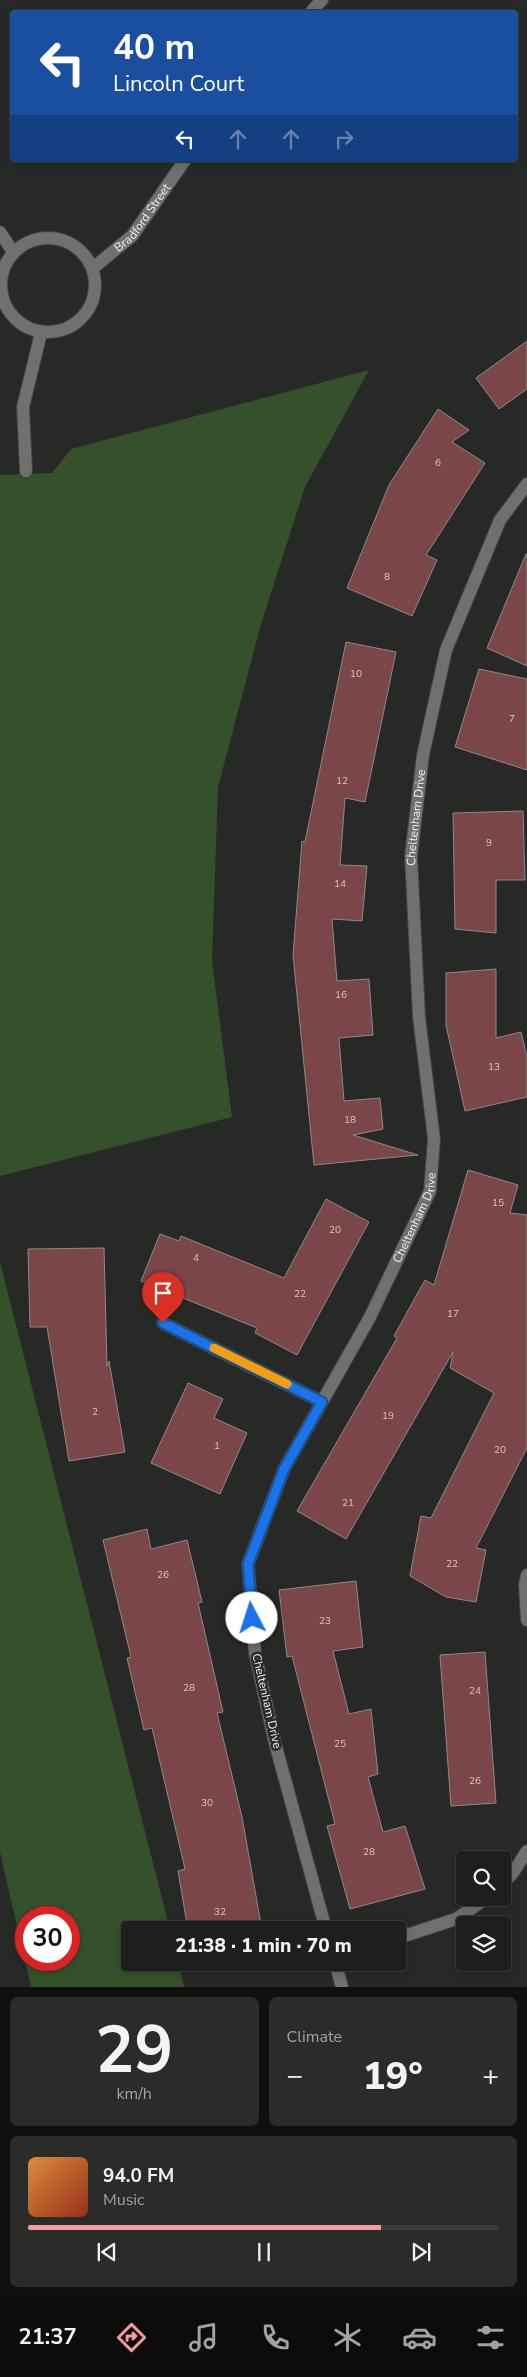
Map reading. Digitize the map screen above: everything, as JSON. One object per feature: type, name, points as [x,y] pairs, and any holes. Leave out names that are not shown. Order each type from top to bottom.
[{"type":"street","points":[[313,10],[322,0]]},
{"type":"street","name":"Bradford Street","points":[[93,268],[132,236],[184,162]]},
{"type":"street","points":[[0,232],[14,252]]},
{"type":"street","points":[[52,238],[69,243],[83,253],[93,268],[96,284],[94,301],[85,315],[73,326],[58,333],[41,333],[24,326],[10,314],[2,297],[1,279],[7,262],[14,252],[34,240],[52,238]]},
{"type":"street","points":[[26,471],[23,407],[41,333]]},
{"type":"street","name":"Cheltenham Drive","points":[[324,1921],[275,1743],[255,1653],[248,1564],[284,1469],[370,1317],[430,1191],[434,1139],[419,1016],[411,856],[423,755],[446,650],[500,520],[527,484]]},
{"type":"street","points":[[163,1323],[322,1402]]},
{"type":"street","points":[[527,1575],[525,1585],[527,1620]]},
{"type":"street","points":[[511,1875],[527,1851]]},
{"type":"street","points":[[406,1935],[456,1919],[475,1906]]},
{"type":"street","points":[[338,1971],[342,1987]]},
{"type":"green space","points":[[369,370],[305,487],[261,624],[218,787],[212,961],[232,1117],[0,1176],[0,475],[52,473],[71,449]]},
{"type":"green space","points":[[0,1262],[168,1921],[121,1921],[121,1971],[180,1971],[184,1987],[31,1987],[27,1971],[80,1971],[80,1906],[15,1906],[15,1917],[0,1852]]},
{"type":"building","points":[[527,341],[527,389],[499,409],[476,378]]},
{"type":"building","points":[[438,409],[469,430],[452,442],[485,463],[426,555],[437,560],[412,616],[347,588],[389,485]]},
{"type":"building","points":[[527,554],[527,666],[487,648]]},
{"type":"building","points":[[346,642],[396,652],[365,802],[345,798],[340,865],[367,866],[362,921],[332,919],[337,981],[369,979],[373,1035],[339,1038],[344,1101],[380,1098],[383,1129],[353,1135],[418,1155],[314,1165],[293,955],[302,841],[305,842]]},
{"type":"building","points":[[479,669],[527,679],[527,770],[455,747]]},
{"type":"building","points":[[523,811],[525,880],[496,880],[496,933],[455,929],[453,813]]},
{"type":"building","points":[[496,969],[496,1038],[521,1032],[527,1057],[527,1097],[465,1111],[446,1025],[446,973]]},
{"type":"building","points":[[468,1170],[518,1185],[510,1213],[527,1215],[527,1448],[476,1548],[486,1550],[476,1602],[446,1597],[410,1576],[421,1516],[431,1518],[494,1393],[450,1368],[453,1352],[346,1539],[297,1511],[397,1338],[394,1336],[425,1280],[434,1285]]},
{"type":"building","points":[[326,1199],[369,1222],[297,1355],[255,1333],[257,1328],[141,1281],[160,1234],[179,1241],[181,1236],[284,1278]]},
{"type":"building","points":[[104,1248],[107,1366],[109,1361],[125,1452],[69,1461],[47,1327],[30,1327],[28,1249]]},
{"type":"building","points":[[188,1383],[223,1399],[214,1418],[247,1433],[220,1494],[151,1463]]},
{"type":"building","points":[[147,1529],[151,1549],[187,1540],[202,1602],[198,1603],[223,1712],[217,1713],[242,1817],[260,1921],[186,1921],[178,1871],[185,1869],[152,1728],[144,1730],[127,1658],[131,1657],[103,1540]]},
{"type":"building","points":[[356,1581],[363,1647],[333,1651],[349,1714],[371,1709],[378,1774],[368,1777],[383,1832],[405,1826],[425,1889],[350,1909],[327,1826],[335,1824],[292,1656],[287,1657],[279,1590]]},
{"type":"building","points":[[485,1652],[496,1803],[451,1806],[440,1655]]},
{"type":"slow traffic","points":[[214,1348],[287,1384]]},
{"type":"route","points":[[163,1323],[322,1402],[284,1469],[248,1564],[252,1618]]}]
